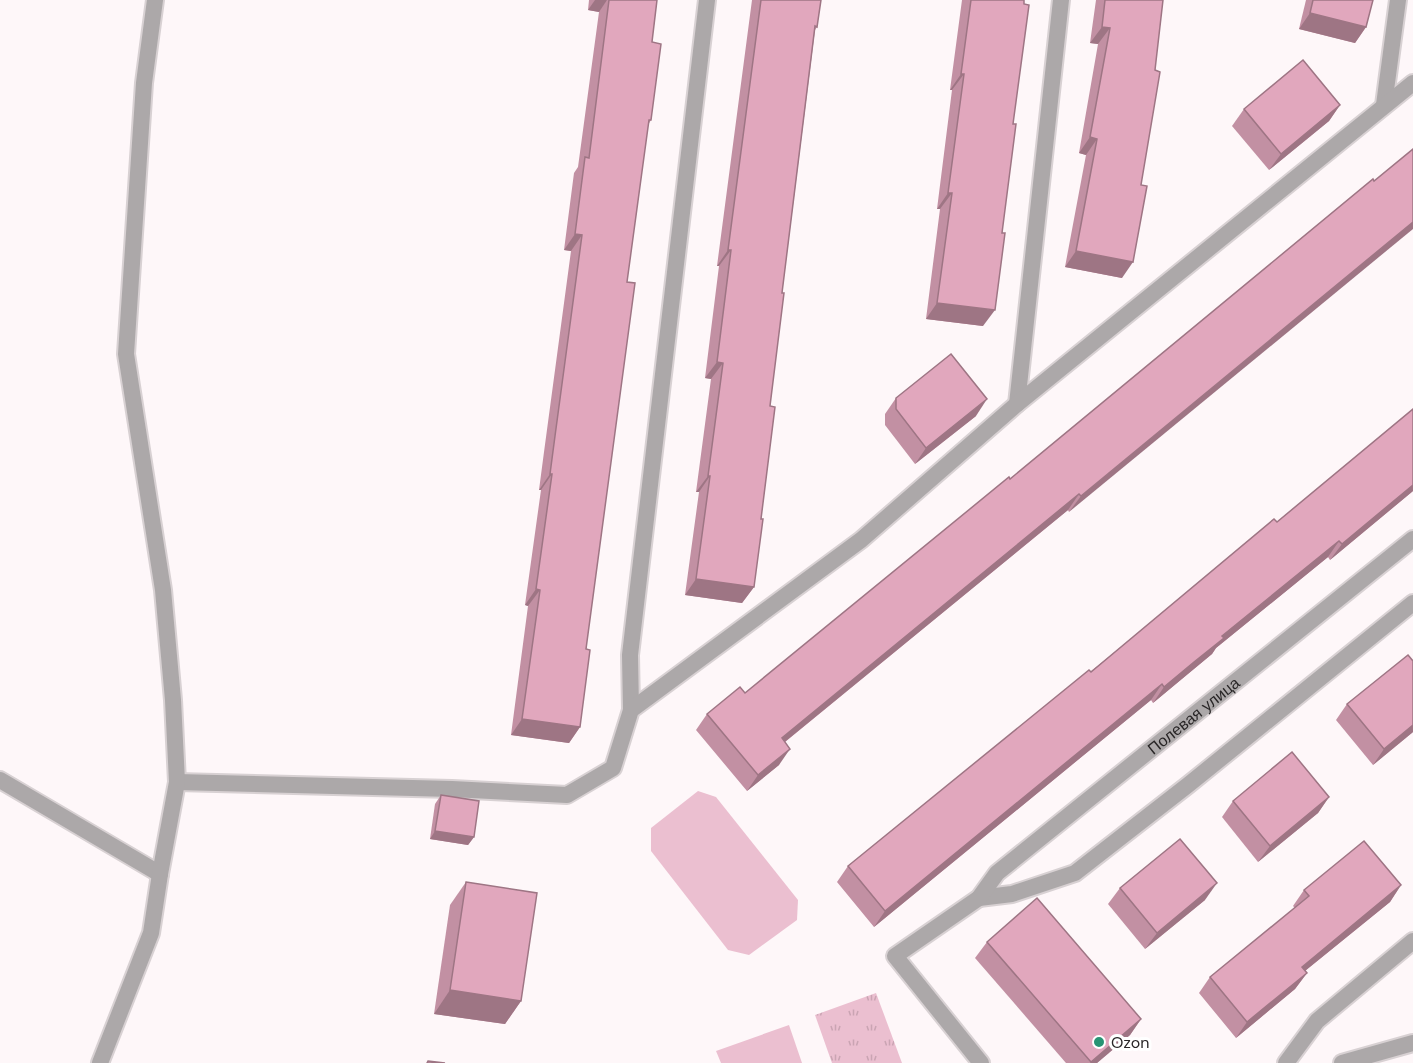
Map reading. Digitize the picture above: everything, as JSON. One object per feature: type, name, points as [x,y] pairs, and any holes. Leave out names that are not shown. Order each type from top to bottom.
[{"type":"street","points":[[100,1063],[151,933],[177,782],[173,700],[163,590],[126,354],[144,83],[155,0]]},
{"type":"street","points":[[177,782],[452,789],[567,795],[613,768],[631,710],[630,655],[707,0]]},
{"type":"street","points":[[1017,404],[1061,0]]},
{"type":"street","points":[[1384,105],[1398,0]]},
{"type":"street","points":[[631,710],[861,540],[1017,404],[1413,83]]},
{"type":"street","name":"Полевая улица","points":[[981,1063],[895,956],[980,898],[997,873],[1413,539]]},
{"type":"street","name":"Полевая улица","points":[[980,898],[1012,894],[1075,873],[1413,603]]},
{"type":"street","points":[[0,780],[160,874]]},
{"type":"street","points":[[1286,1063],[1317,1021],[1413,941]]},
{"type":"street","points":[[1342,1063],[1413,1043]]},
{"type":"green space","points":[[698,791],[716,797],[798,900],[797,920],[749,955],[728,950],[651,851],[651,828]]},
{"type":"green space","points":[[876,993],[902,1063],[832,1063],[815,1015]]},
{"type":"green space","points":[[789,1025],[802,1063],[721,1063],[716,1051]]},
{"type":"building","points":[[609,0],[657,0],[652,42],[661,44],[627,282],[635,283],[586,649],[590,650],[580,727],[522,719],[540,590],[536,589],[552,474],[550,474],[582,235],[575,234],[585,157],[589,158]]},
{"type":"building","points":[[761,0],[821,0],[817,27],[815,26],[782,293],[784,293],[770,406],[775,407],[754,587],[696,579],[723,363],[717,362],[731,250],[728,250]]},
{"type":"building","points":[[971,0],[1024,0],[1024,4],[1029,5],[1013,124],[1016,124],[995,310],[937,303],[952,193],[948,193],[964,74],[961,74]]},
{"type":"building","points":[[1105,0],[1163,0],[1155,70],[1160,72],[1141,185],[1147,186],[1133,262],[1076,251],[1097,139],[1090,137],[1110,28],[1102,27]]},
{"type":"building","points":[[1313,0],[1373,0],[1366,27],[1310,13]]},
{"type":"building","points":[[1303,60],[1340,105],[1281,154],[1244,109]]},
{"type":"building","points":[[1413,149],[1413,222],[1081,496],[1079,494],[782,738],[790,749],[758,775],[707,714],[740,687],[745,693],[1009,477],[1010,479],[1373,179],[1374,181]]},
{"type":"building","points":[[951,354],[987,399],[926,448],[896,409],[896,398]]},
{"type":"building","points":[[1413,409],[1413,485],[1342,544],[1339,541],[1222,636],[1224,638],[1164,687],[1162,684],[885,911],[848,866],[1089,670],[1091,672],[1274,519],[1277,522]]},
{"type":"building","points":[[1408,655],[1413,661],[1413,725],[1384,749],[1347,704]]},
{"type":"building","points":[[1292,752],[1329,797],[1270,846],[1233,801]]},
{"type":"building","points":[[441,795],[479,801],[474,837],[435,831]]},
{"type":"building","points":[[1180,839],[1217,883],[1157,933],[1120,888]]},
{"type":"building","points":[[1364,841],[1401,885],[1302,967],[1307,973],[1247,1022],[1210,977],[1309,896],[1304,890]]},
{"type":"building","points":[[466,882],[537,893],[521,1001],[450,990]]},
{"type":"building","points":[[1037,898],[1141,1019],[1091,1062],[987,942]]},
{"type":"place","name":"Ozon","points":[[1099,1042]]}]
